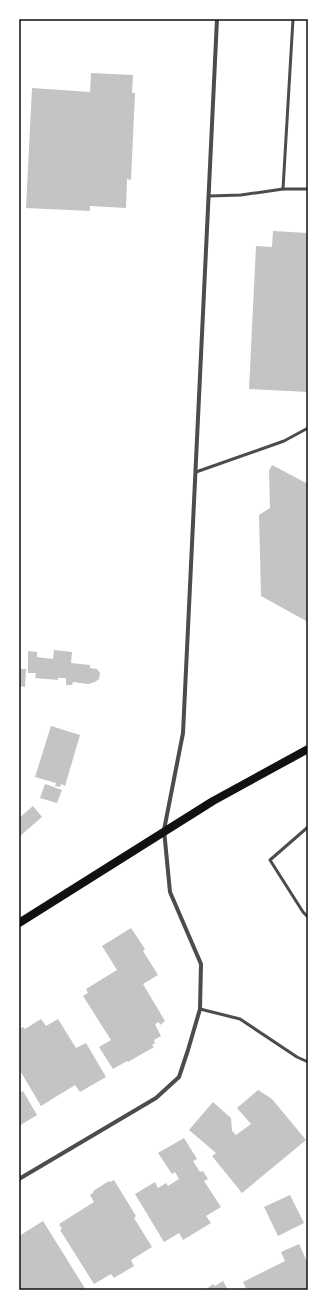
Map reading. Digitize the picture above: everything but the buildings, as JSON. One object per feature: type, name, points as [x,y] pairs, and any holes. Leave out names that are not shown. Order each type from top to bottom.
[{"type":"main road","points":[[19,924],[164,830],[213,801],[308,749]]},
{"type":"street","points":[[19,1179],[156,1098],[179,1077],[200,1009],[201,964],[170,892],[164,830],[183,733],[217,19]]},
{"type":"lane","points":[[283,189],[293,19]]},
{"type":"lane","points":[[209,196],[241,195],[283,189],[308,189]]},
{"type":"lane","points":[[196,472],[284,441],[308,428]]},
{"type":"lane","points":[[308,827],[270,860],[303,912],[308,917]]},
{"type":"lane","points":[[200,1009],[240,1019],[297,1057],[308,1062]]}]
